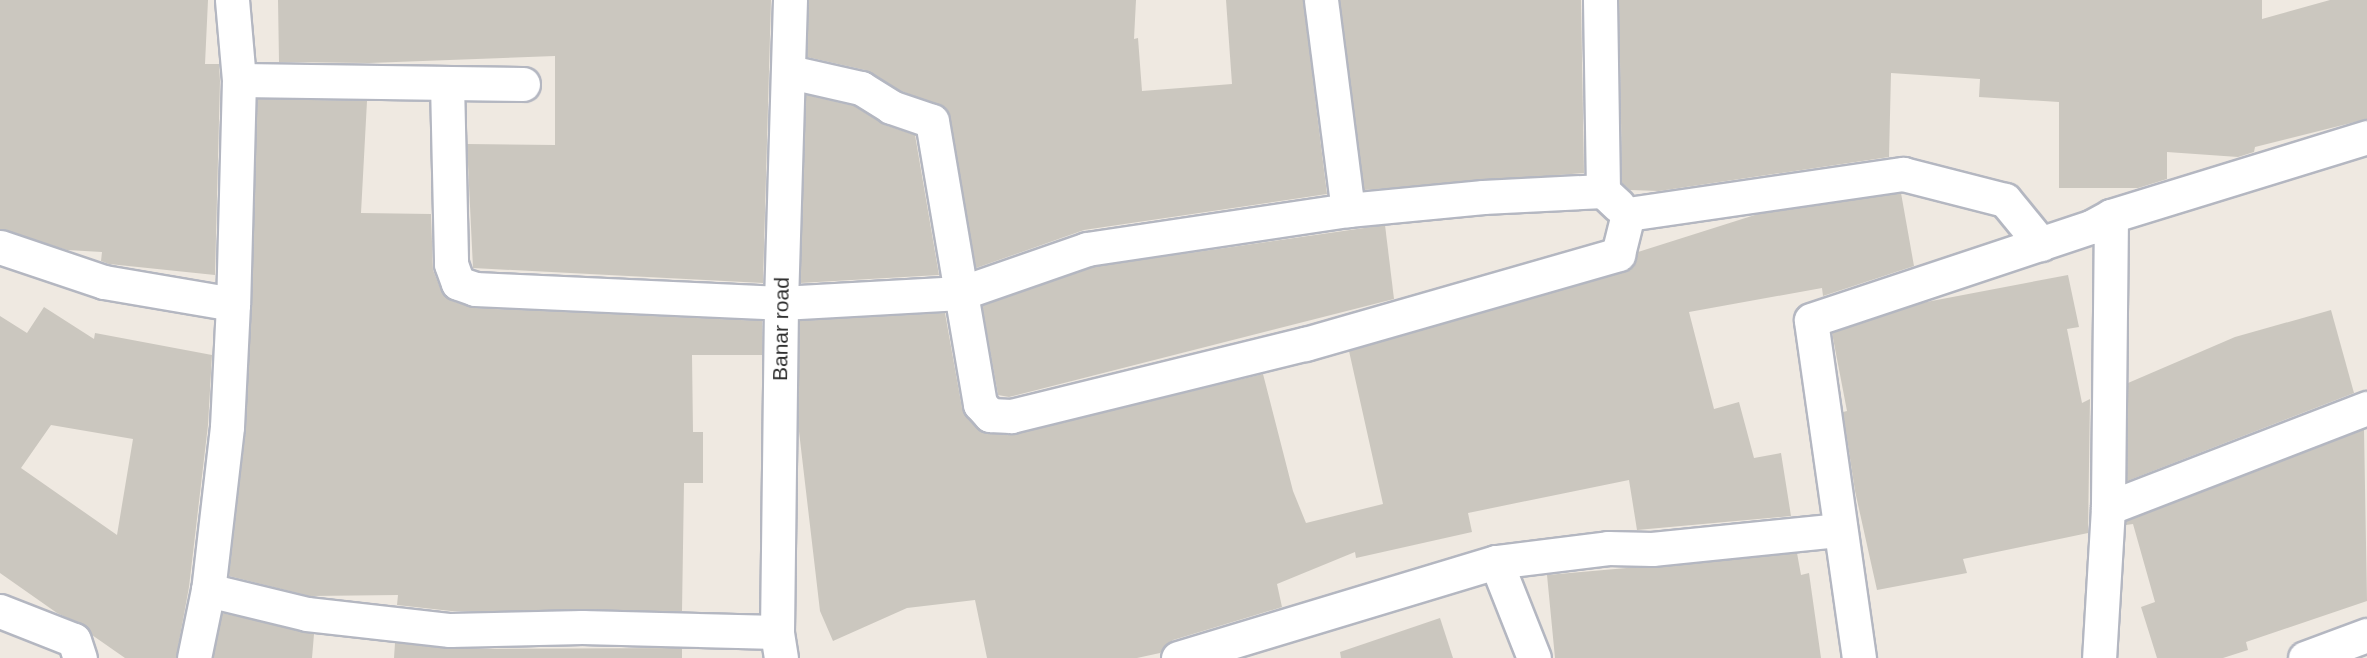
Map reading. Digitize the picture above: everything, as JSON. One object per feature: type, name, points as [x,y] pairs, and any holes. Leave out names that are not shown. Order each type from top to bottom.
[{"type":"street","points":[[194,658],[208,591],[227,427],[239,80],[232,0]]},
{"type":"street","name":"Banar road","points":[[779,645],[781,303],[790,72],[790,0]]},
{"type":"street","points":[[1321,0],[1348,210]]},
{"type":"street","points":[[1600,0],[1603,191],[1628,214]]},
{"type":"street","points":[[790,72],[861,88],[891,107],[932,121],[980,404],[990,415],[1011,416],[1305,344],[1618,254],[1628,214]]},
{"type":"street","points":[[239,80],[523,84]]},
{"type":"street","points":[[447,83],[451,264],[458,282],[475,289],[781,303],[961,293],[1087,249],[1348,210],[1603,191]]},
{"type":"street","points":[[1858,658],[1811,320],[2041,244],[2111,216],[2367,137]]},
{"type":"street","points":[[1628,214],[1903,174],[2005,200],[2041,244]]},
{"type":"street","points":[[2099,658],[2109,508],[2111,216]]},
{"type":"street","points":[[0,247],[104,282],[233,304]]},
{"type":"street","points":[[2109,508],[2367,408]]},
{"type":"street","points":[[1178,658],[1496,562],[1608,548],[1652,549],[1840,530]]},
{"type":"street","points":[[1496,562],[1534,658]]},
{"type":"street","points":[[208,591],[306,615],[450,630],[582,627],[779,645]]},
{"type":"street","points":[[0,611],[74,640],[80,658]]},
{"type":"street","points":[[2305,658],[2367,635]]},
{"type":"building","points":[[0,0],[208,0],[205,64],[219,64],[220,81],[215,275],[109,264],[101,261],[102,252],[67,250],[0,229]]},
{"type":"building","points":[[278,0],[771,0],[763,283],[473,268],[467,144],[555,145],[555,56],[369,63],[279,62]]},
{"type":"building","points":[[809,0],[1136,0],[1134,39],[1138,38],[1142,91],[1232,84],[1226,0],[1303,0],[1327,194],[1084,230],[976,268],[947,109],[899,90],[865,70],[807,57]]},
{"type":"building","points":[[1340,0],[1581,0],[1584,173],[1364,190]]},
{"type":"building","points":[[1619,0],[2262,0],[2262,19],[2330,0],[2367,0],[2367,119],[2255,147],[2254,152],[2238,157],[2167,152],[2167,179],[2138,188],[2059,188],[2059,102],[1979,97],[1980,79],[1891,73],[1889,157],[1659,191],[1630,190],[1622,183]]},
{"type":"building","points":[[806,95],[854,106],[885,125],[915,135],[939,275],[800,283]]},
{"type":"building","points":[[257,99],[367,101],[361,213],[431,214],[433,270],[441,290],[452,301],[474,308],[762,321],[762,355],[692,355],[693,432],[703,432],[703,483],[684,483],[682,611],[451,611],[397,605],[398,595],[310,596],[229,576],[246,428]]},
{"type":"building","points":[[1901,193],[1914,266],[1823,296],[1822,288],[1689,312],[1714,409],[1739,402],[1754,458],[1781,453],[1791,516],[1637,530],[1629,480],[1468,513],[1472,532],[1356,558],[1355,552],[1277,584],[1282,607],[1173,640],[1160,653],[1137,658],[987,658],[975,600],[907,608],[833,641],[820,611],[798,423],[800,321],[945,313],[962,408],[976,428],[989,434],[1015,434],[1263,374],[1293,491],[1306,523],[1383,504],[1349,351],[1623,272],[1632,267],[1638,252],[1758,214]]},
{"type":"building","points":[[1385,225],[1394,299],[1009,397],[998,395],[982,305],[1092,267]]},
{"type":"building","points":[[2068,275],[2079,327],[2067,329],[2082,403],[2090,399],[2088,533],[1963,559],[1967,573],[1877,590],[1855,491],[1843,412],[1847,411],[1832,333],[1921,303]]},
{"type":"building","points":[[44,307],[94,339],[95,333],[212,355],[208,425],[189,587],[176,658],[125,658],[92,635],[87,627],[57,613],[0,573],[0,316],[27,333]],"holes":[[[51,425],[133,439],[117,535],[21,468]]]},
{"type":"building","points":[[2331,310],[2354,393],[2127,481],[2128,383],[2235,337]]},
{"type":"building","points":[[2364,429],[2367,601],[2246,642],[2248,650],[2223,658],[2157,658],[2141,607],[2155,602],[2133,524],[2126,525],[2126,521]]},
{"type":"building","points":[[1797,553],[1801,575],[1809,573],[1821,658],[1555,658],[1547,575]]},
{"type":"building","points":[[222,613],[314,634],[312,658],[213,658]]},
{"type":"building","points":[[1440,618],[1453,658],[1341,658],[1340,652]]},
{"type":"building","points":[[395,643],[450,649],[682,648],[682,658],[394,658]]}]
